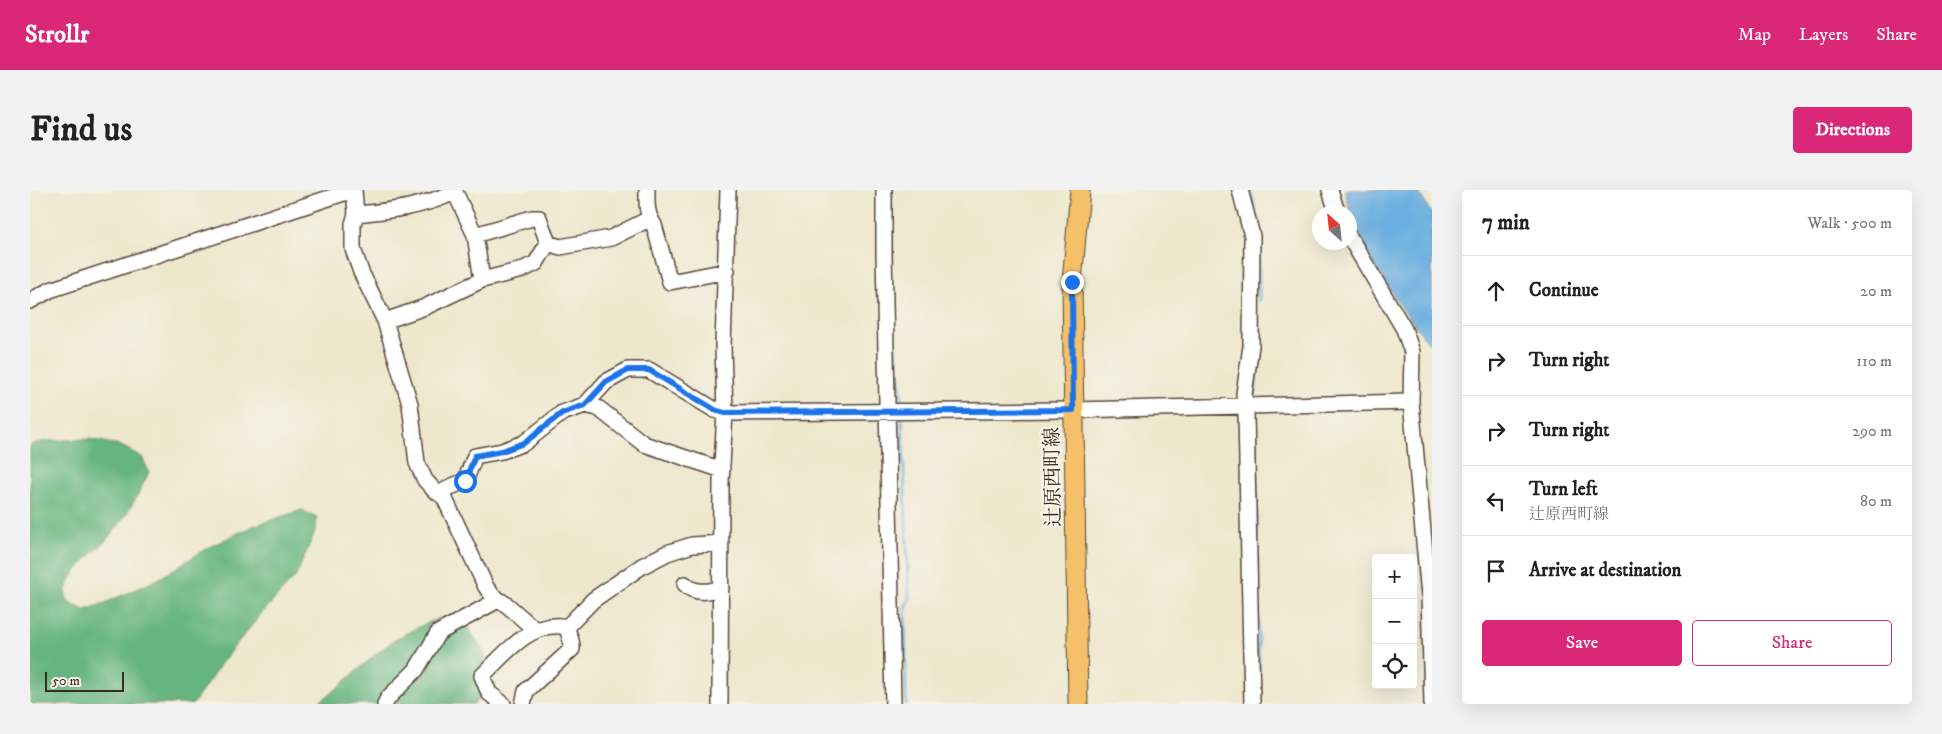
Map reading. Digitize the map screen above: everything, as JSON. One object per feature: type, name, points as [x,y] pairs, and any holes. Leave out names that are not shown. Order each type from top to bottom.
[{"type":"main road","name":"辻原西町線","points":[[1078,704],[1072,282],[1080,190]]},
{"type":"street","points":[[647,190],[647,212],[649,219],[654,225],[670,282],[727,271]]},
{"type":"street","points":[[720,704],[722,470],[725,413],[723,346],[727,271],[728,190]]},
{"type":"street","points":[[884,190],[893,704]]},
{"type":"street","points":[[1240,190],[1252,236],[1251,346],[1244,394],[1252,704]]},
{"type":"street","points":[[1330,190],[1335,205]]},
{"type":"street","points":[[356,214],[440,200],[454,191],[475,235],[482,280]]},
{"type":"street","points":[[30,301],[59,287],[344,193],[354,192],[356,214],[353,224],[353,249],[361,272],[385,320],[410,404],[417,463],[425,480],[444,497],[486,587],[498,600],[507,605],[532,627],[534,631]]},
{"type":"street","points":[[475,235],[532,218],[539,218],[548,243]]},
{"type":"street","points":[[548,243],[560,247],[611,238],[649,219]]},
{"type":"street","points":[[385,320],[425,307],[482,280],[522,270],[536,263],[548,243]]},
{"type":"street","points":[[1357,250],[1404,328],[1412,352],[1410,402],[1429,586],[1432,704]]},
{"type":"street","points":[[440,494],[450,487],[465,481],[475,456],[502,451],[524,443],[562,413],[585,405],[606,382],[628,370],[637,369],[649,370],[715,410],[725,413],[1073,410],[1410,402]]},
{"type":"street","points":[[585,405],[598,408],[644,444],[722,470]]},
{"type":"street","points":[[567,627],[593,600],[642,566],[667,553],[692,545],[721,543]]},
{"type":"street","points":[[685,584],[690,590],[697,591],[713,591],[721,588]]},
{"type":"street","points":[[385,704],[388,698],[416,670],[438,633],[498,600]]},
{"type":"street","points":[[503,704],[489,693],[482,676],[514,645],[534,631],[559,625],[567,627]]},
{"type":"street","points":[[523,704],[526,691],[572,649],[573,646],[567,627]]},
{"type":"green space","points":[[89,439],[119,445],[142,457],[149,472],[126,515],[69,581],[66,596],[70,604],[85,610],[157,580],[207,548],[253,526],[302,510],[317,517],[316,529],[296,576],[261,614],[225,658],[193,704],[30,704],[30,445],[46,441]]},
{"type":"green space","points":[[440,618],[467,626],[485,654],[487,682],[475,704],[316,704],[391,642]]},
{"type":"water","points":[[1345,190],[1417,190],[1432,214],[1432,347],[1404,311],[1379,273],[1357,230],[1357,205],[1349,205]]},
{"type":"waterway","points":[[891,190],[892,255]]},
{"type":"waterway","points":[[1250,190],[1260,228],[1259,301]]},
{"type":"waterway","points":[[893,332],[903,407]]},
{"type":"waterway","points":[[1255,401],[1257,355]]},
{"type":"waterway","points":[[1255,410],[1259,693]]},
{"type":"waterway","points":[[902,416],[909,599],[905,607],[906,704]]},
{"type":"route","points":[[465,481],[475,456],[502,451],[524,443],[562,413],[585,405],[606,382],[628,370],[649,370],[715,410],[725,413],[1073,410],[1072,282]]}]
